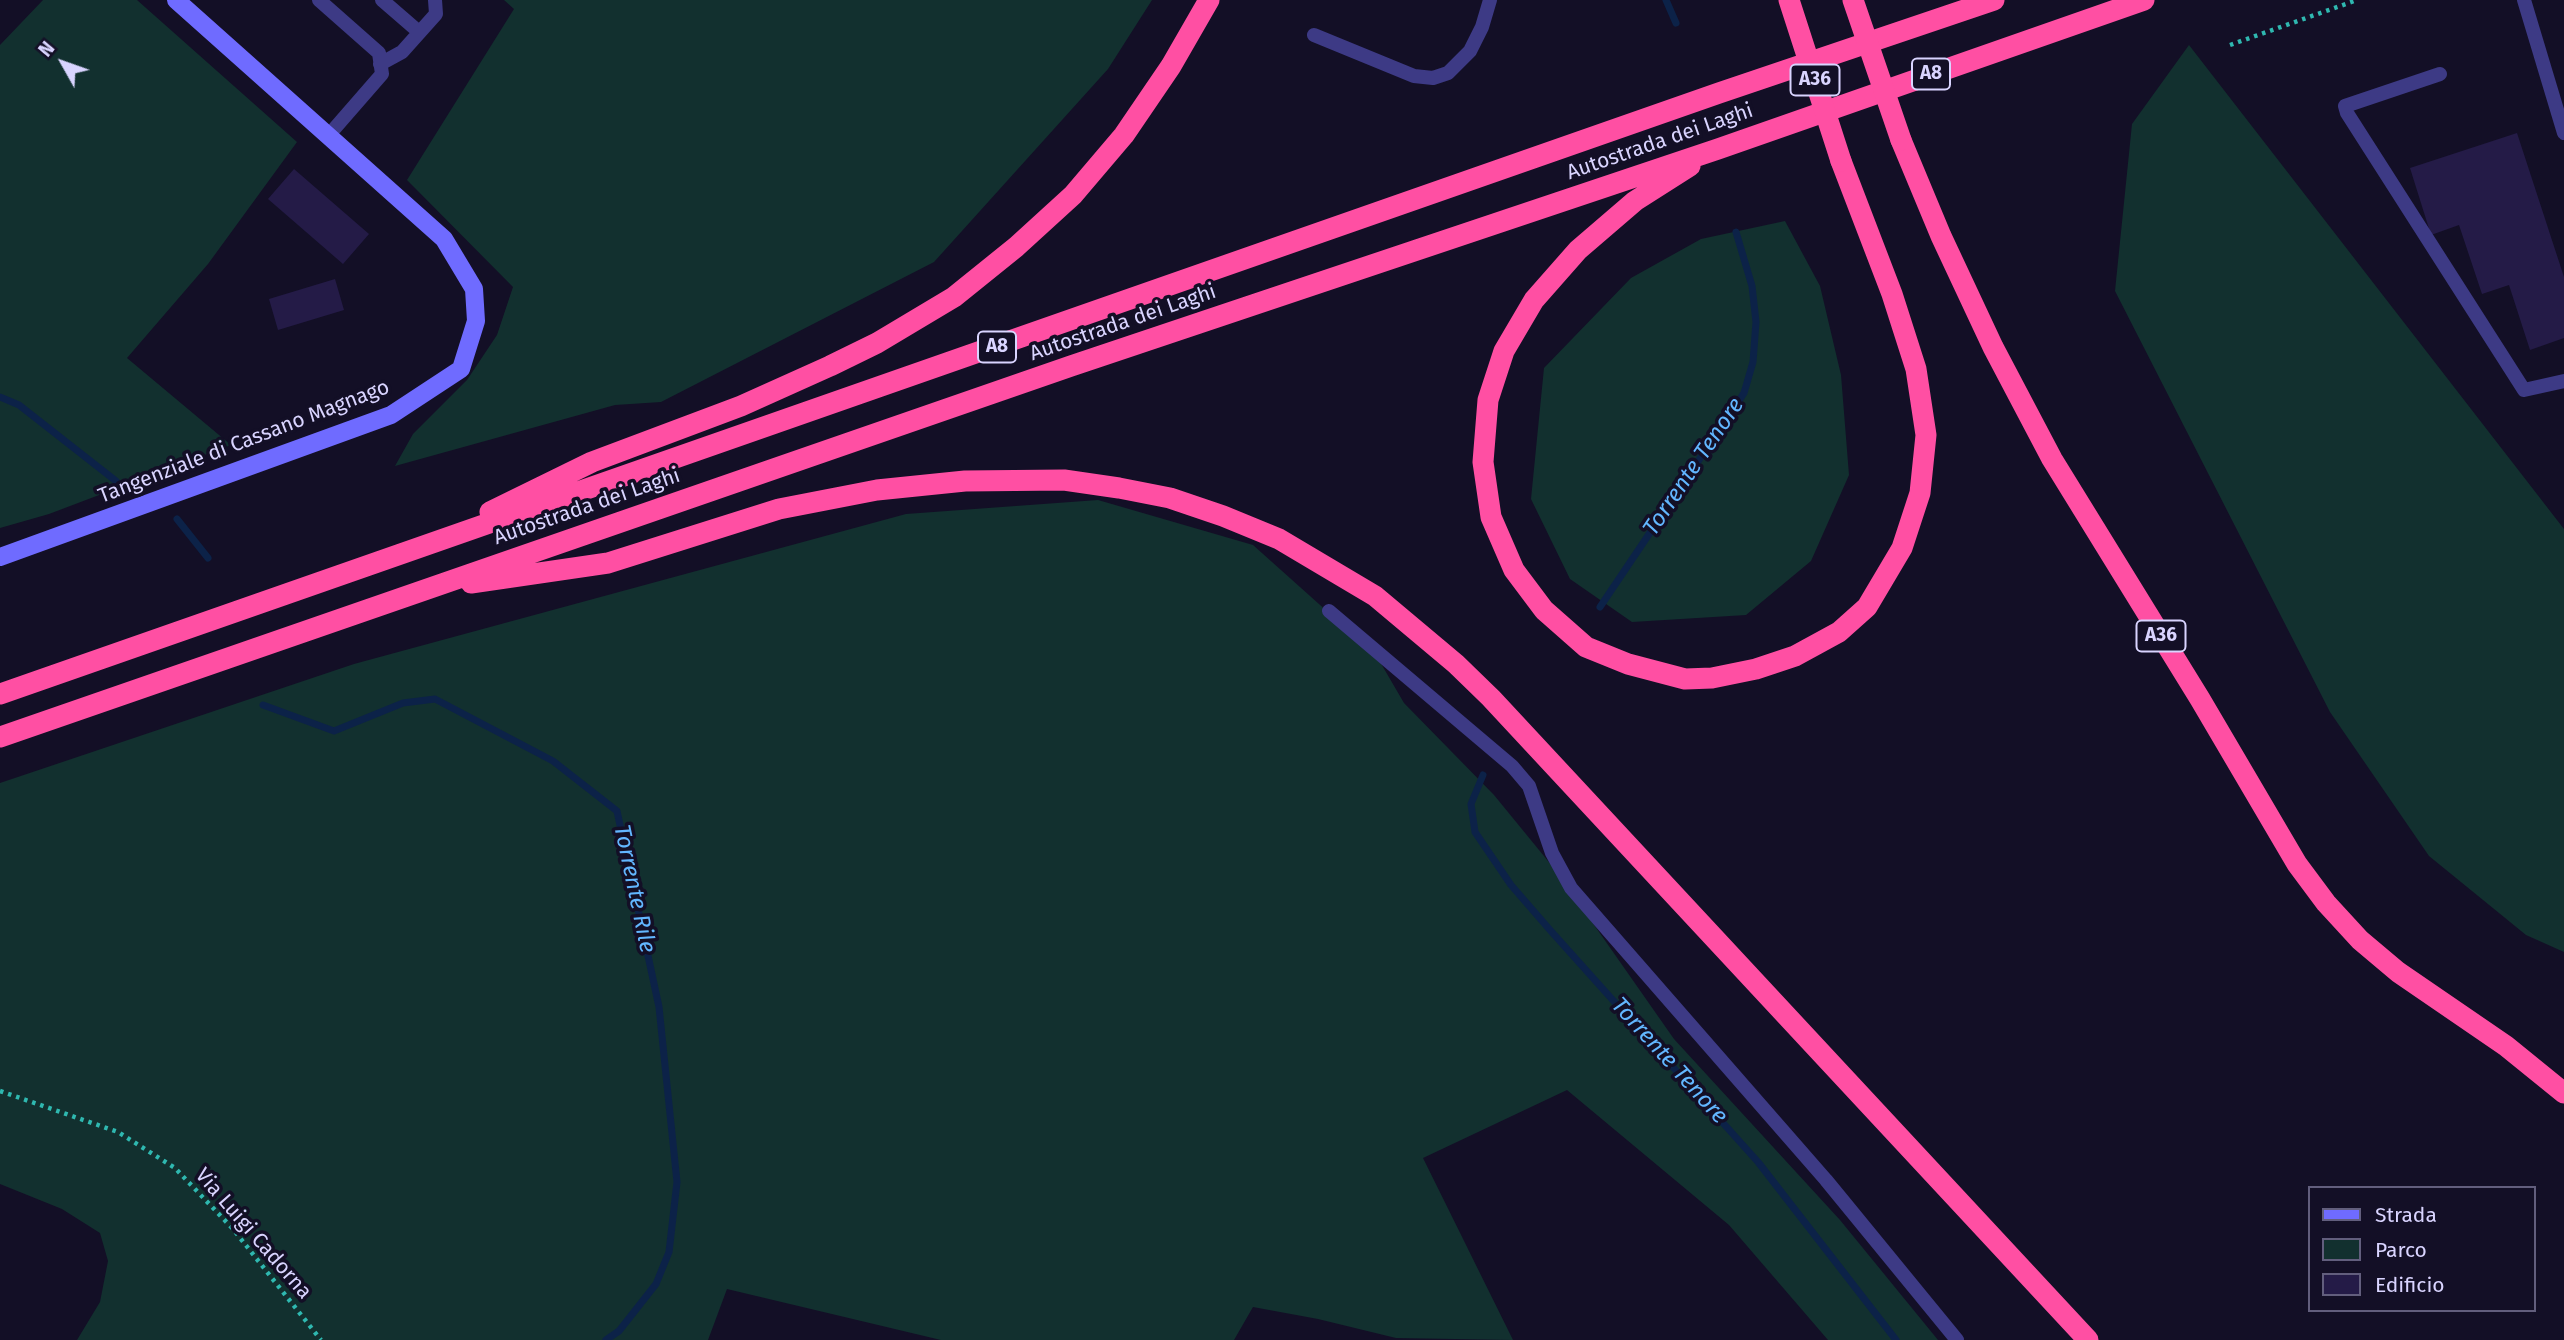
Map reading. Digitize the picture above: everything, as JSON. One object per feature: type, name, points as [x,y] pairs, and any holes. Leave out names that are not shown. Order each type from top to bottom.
[{"type":"highway","points":[[410,552],[592,462],[741,406],[830,366],[877,343],[954,298],[1073,195],[1124,135],[1171,66],[1209,0]]},
{"type":"highway","name":"A36","points":[[1718,149],[1635,201],[1578,250],[1534,300],[1504,351],[1488,400],[1483,462],[1491,517],[1514,570],[1544,610],[1586,647],[1628,664],[1685,679],[1712,678],[1756,669],[1795,656],[1839,632],[1867,607],[1902,548],[1920,493],[1926,435],[1916,369],[1892,294],[1841,161],[1789,0]]},
{"type":"highway","name":"A36","points":[[1853,0],[1901,140],[1941,236],[1993,347],[2052,459],[2200,699],[2297,864],[2326,903],[2360,940],[2398,972],[2506,1046],[2564,1093]]},
{"type":"highway","name":"Autostrada dei Laghi","points":[[0,694],[1718,93],[1994,0]]},
{"type":"highway","name":"Autostrada dei Laghi","points":[[0,737],[1084,362],[1718,149],[2144,0]]},
{"type":"highway","points":[[421,590],[607,563],[779,509],[877,489],[964,481],[1064,481],[1119,488],[1170,498],[1279,539],[1376,596],[1491,698],[2088,1340]]},
{"type":"street","name":"Tangenziale di Cassano Magnago","points":[[0,557],[391,415],[461,369],[476,321],[474,289],[444,239],[176,0]]},
{"type":"lane","points":[[319,0],[379,53],[382,74],[328,136]]},
{"type":"lane","points":[[382,0],[419,32]]},
{"type":"lane","points":[[380,64],[402,52],[436,14],[435,0]]},
{"type":"lane","points":[[1314,36],[1413,76],[1433,78],[1448,73],[1470,51],[1482,27],[1490,0]]},
{"type":"lane","points":[[2524,0],[2564,132]]},
{"type":"lane","points":[[2440,74],[2345,106],[2347,113],[2524,390],[2564,381]]},
{"type":"lane","points":[[1329,611],[1512,766],[1529,786],[1552,853],[1571,888],[1826,1180],[1957,1340]]},
{"type":"path","points":[[2230,45],[2357,0]]},
{"type":"path","name":"Via Luigi Cadorna","points":[[0,1091],[118,1132],[175,1168],[233,1229],[321,1340]]},
{"type":"green space","points":[[43,0],[137,0],[297,142],[208,264],[127,358],[231,445],[49,514],[0,528],[0,45]]},
{"type":"green space","points":[[504,0],[1152,0],[1108,69],[934,262],[661,402],[615,405],[395,466],[413,434],[467,380],[497,335],[513,287],[407,180],[514,9]]},
{"type":"green space","points":[[2189,45],[2564,529],[2564,952],[2526,935],[2429,856],[2330,712],[2115,291],[2132,124]]},
{"type":"green space","points":[[1785,221],[1820,286],[1841,375],[1849,475],[1811,561],[1746,615],[1632,622],[1570,579],[1531,499],[1544,368],[1631,278],[1701,239]]},
{"type":"green space","points":[[1098,500],[1253,545],[1376,655],[1404,703],[1494,795],[1557,872],[1674,1039],[1840,1220],[1938,1340],[1828,1340],[1729,1225],[1567,1090],[1423,1158],[1513,1340],[1396,1338],[1253,1307],[1234,1340],[941,1340],[727,1289],[708,1340],[77,1340],[100,1302],[108,1261],[100,1233],[62,1209],[0,1184],[0,783],[354,664],[906,514]]},
{"type":"building","points":[[2517,133],[2564,277],[2564,338],[2530,350],[2509,285],[2482,294],[2459,225],[2431,235],[2410,168]]},
{"type":"building","points":[[294,169],[369,234],[343,264],[268,199]]},
{"type":"building","points":[[335,279],[344,310],[278,330],[269,299]]},
{"type":"waterway","name":"Torrente Tenore","points":[[1666,0],[1676,23]]},
{"type":"waterway","name":"Torrente Tenore","points":[[1600,607],[1744,393],[1753,362],[1756,322],[1752,286],[1736,232]]},
{"type":"waterway","name":"Torrente Rile","points":[[0,397],[19,405],[116,481]]},
{"type":"waterway","name":"Torrente Rile","points":[[177,519],[208,558]]},
{"type":"waterway","name":"Torrente Rile","points":[[263,705],[334,731],[403,703],[435,699],[553,761],[617,811],[659,1007],[677,1182],[669,1252],[656,1284],[619,1331],[606,1340]]},
{"type":"waterway","name":"Torrente Tenore","points":[[1483,775],[1471,804],[1475,832],[1511,885],[1758,1162],[1896,1340]]}]
